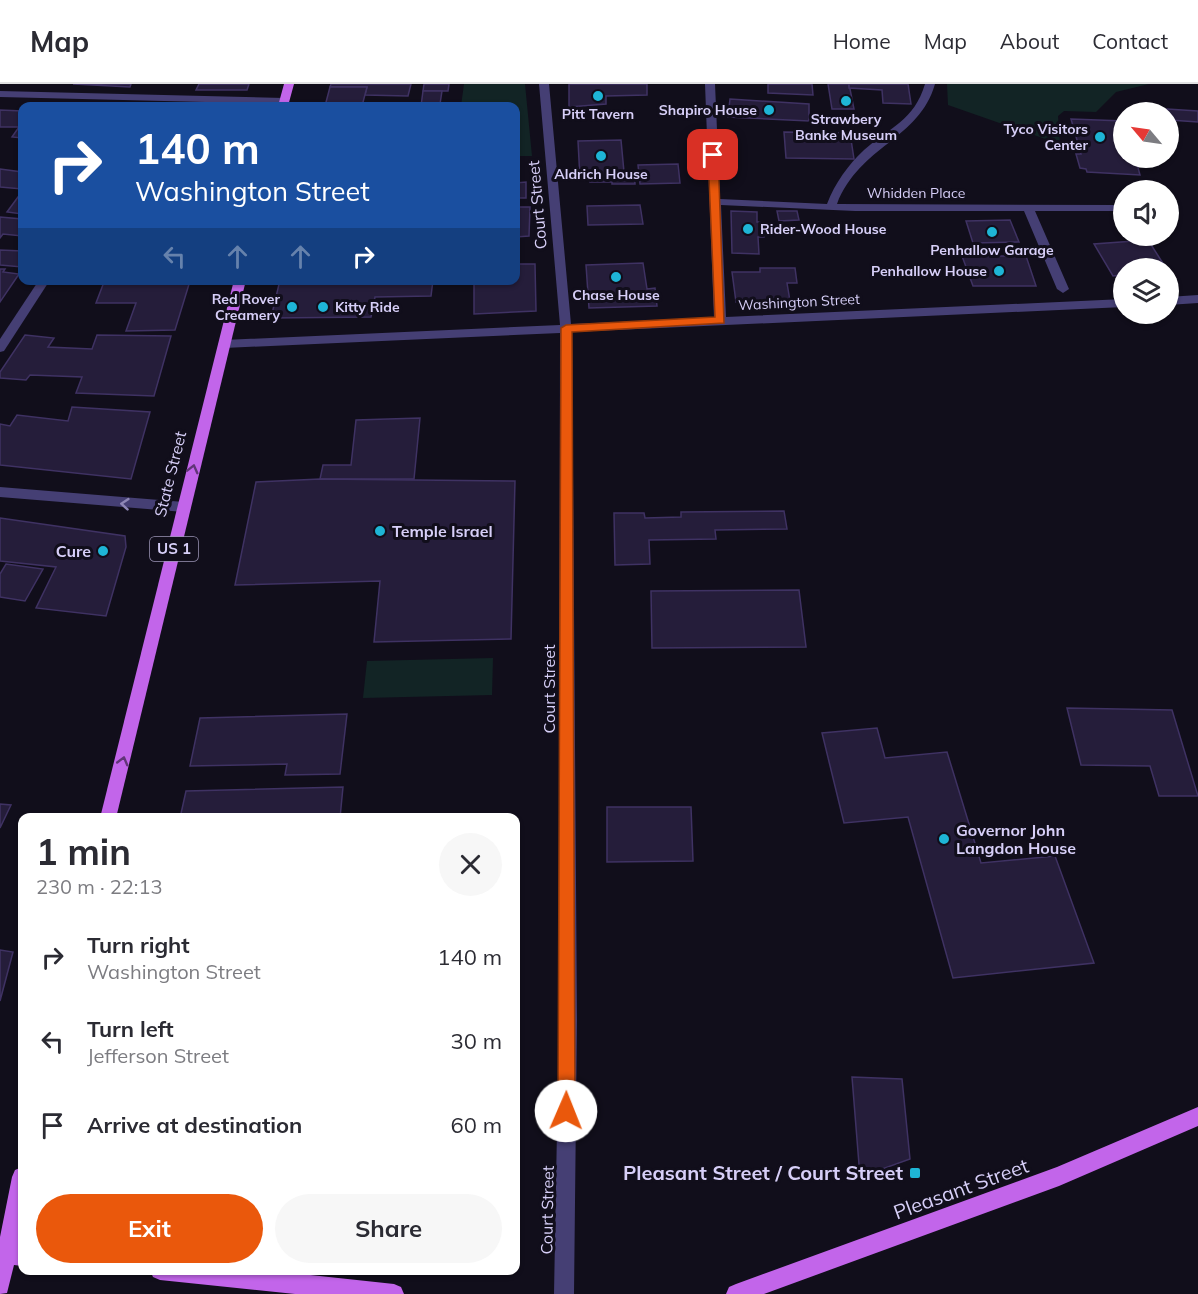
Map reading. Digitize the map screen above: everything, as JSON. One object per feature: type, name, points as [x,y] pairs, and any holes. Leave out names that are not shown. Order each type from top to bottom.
[{"type":"main road","points":[[284,102],[289,84]]},
{"type":"main road","name":"State Street","points":[[109,813],[239,285]]},
{"type":"main road","name":"Pleasant Street","points":[[736,1294],[1049,1180],[1198,1116]]},
{"type":"main road","points":[[0,1286],[10,1255],[18,1204]]},
{"type":"main road","points":[[209,1275],[394,1294]]},
{"type":"street","points":[[34,97],[43,84]]},
{"type":"street","name":"Court Street","points":[[544,84],[566,328],[568,1020],[564,1294]]},
{"type":"street","points":[[710,84],[720,320]]},
{"type":"street","points":[[831,207],[837,190],[849,172],[872,148],[914,118],[926,105],[930,84]]},
{"type":"street","points":[[0,94],[140,102]]},
{"type":"street","name":"Whidden Place","points":[[715,202],[831,207],[1113,208]]},
{"type":"street","points":[[1028,208],[1063,289]]},
{"type":"street","points":[[0,348],[42,285]]},
{"type":"street","points":[[1179,300],[1198,299]]},
{"type":"street","name":"Washington Street","points":[[224,344],[1113,303]]},
{"type":"street","points":[[0,492],[184,507]]},
{"type":"shaded area","points":[[464,84],[525,84],[532,156],[520,156],[520,102],[462,102]]},
{"type":"shaded area","points":[[947,84],[1149,84],[1116,92],[1096,112],[1064,111],[1058,116],[1060,144],[948,105]]},
{"type":"shaded area","points":[[493,658],[492,695],[363,698],[367,661]]},
{"type":"building","points":[[73,84],[131,84],[130,87]]},
{"type":"building","points":[[199,84],[249,84],[247,90],[196,90]]},
{"type":"building","points":[[331,84],[411,84],[408,96],[365,95],[367,87],[330,87]]},
{"type":"building","points":[[424,84],[449,84],[448,91],[423,91]]},
{"type":"building","name":"Pitt Tavern","points":[[569,84],[647,84],[647,95],[606,96],[606,104],[569,107]]},
{"type":"building","points":[[768,84],[812,84],[813,95],[768,93]]},
{"type":"building","points":[[828,84],[849,84],[854,109],[832,109]]},
{"type":"building","points":[[849,84],[908,84],[911,104],[883,103],[882,90],[849,88]]},
{"type":"building","points":[[330,87],[367,87],[363,102],[326,102]]},
{"type":"building","points":[[423,91],[442,91],[440,102],[422,102]]},
{"type":"building","name":"Shapiro House","points":[[730,99],[809,104],[809,121],[728,117]]},
{"type":"building","points":[[0,110],[18,111],[18,127],[0,127]]},
{"type":"building","points":[[1179,110],[1198,111],[1198,122],[1179,121]]},
{"type":"building","name":"Tyco Visitors Center","points":[[1071,119],[1113,121],[1113,168],[1138,168],[1140,175],[1087,172],[1086,169],[1080,168],[1076,154],[1081,154]]},
{"type":"building","points":[[18,128],[18,138],[12,137]]},
{"type":"building","points":[[784,132],[850,133],[854,159],[786,158]]},
{"type":"building","name":"Aldrich House","points":[[621,140],[624,172],[634,171],[635,184],[590,182],[590,179],[580,179],[578,141]]},
{"type":"building","points":[[678,164],[680,183],[640,184],[638,165]]},
{"type":"building","points":[[0,169],[18,171],[18,189],[0,187]]},
{"type":"building","points":[[526,182],[526,198],[520,198],[520,183]]},
{"type":"building","points":[[18,197],[18,213],[7,212]]},
{"type":"building","points":[[640,205],[643,224],[588,225],[587,206]]},
{"type":"building","points":[[520,207],[530,207],[529,236],[520,237]]},
{"type":"building","name":"Rider-Wood House","points":[[731,211],[757,212],[757,222],[763,222],[764,237],[758,237],[759,254],[732,253]]},
{"type":"building","points":[[777,211],[797,211],[799,220],[779,221]]},
{"type":"building","points":[[0,217],[18,219],[18,236],[3,234],[0,238]]},
{"type":"building","name":"Penhallow Garage","points":[[1010,220],[1019,242],[973,243],[966,221]]},
{"type":"building","points":[[1113,243],[1113,246],[1152,246],[1160,258],[1113,258],[1113,276],[1094,244]]},
{"type":"building","points":[[0,250],[18,251],[18,267],[0,265]]},
{"type":"building","name":"Penhallow House","points":[[962,256],[1026,256],[1036,286],[973,286]]},
{"type":"building","name":"Chase House","points":[[643,263],[647,289],[655,288],[657,306],[589,308],[586,265]]},
{"type":"building","points":[[520,264],[535,264],[536,311],[474,314],[474,285],[520,285]]},
{"type":"building","points":[[760,268],[795,268],[797,283],[787,283],[790,301],[736,302],[732,272],[760,272]]},
{"type":"building","points":[[0,269],[5,269],[3,272],[18,274],[18,275],[0,302]]},
{"type":"building","points":[[103,285],[189,285],[175,330],[126,331],[136,303],[96,303]]},
{"type":"building","name":"Kitty Ride","points":[[279,285],[432,285],[431,296],[375,297],[371,317],[271,318]]},
{"type":"building","points":[[25,335],[54,338],[48,347],[92,349],[97,335],[171,336],[154,396],[76,393],[82,377],[30,375],[26,380],[0,378],[0,372]]},
{"type":"building","points":[[72,407],[150,412],[131,479],[0,465],[0,424],[10,426],[17,415],[68,421]]},
{"type":"building","points":[[420,418],[414,479],[320,479],[323,465],[351,465],[356,420]]},
{"type":"building","name":"Temple Israel","points":[[320,479],[515,481],[511,639],[374,642],[380,581],[235,585],[256,482]]},
{"type":"building","points":[[784,511],[787,529],[715,530],[716,539],[649,540],[650,564],[615,565],[614,513],[644,513],[645,518],[681,517],[681,512]]},
{"type":"building","points":[[0,518],[125,536],[126,547],[106,616],[36,608],[56,567],[0,561]]},
{"type":"building","points":[[6,564],[43,569],[25,601],[0,597],[0,574]]},
{"type":"building","points":[[799,590],[806,647],[652,648],[651,591]]},
{"type":"building","points":[[1067,708],[1172,710],[1198,796],[1159,796],[1150,766],[1081,765]]},
{"type":"building","points":[[347,714],[340,774],[285,775],[287,764],[190,766],[200,718]]},
{"type":"building","name":"Governor John Langdon House","points":[[877,728],[885,758],[947,752],[981,863],[1055,856],[1094,963],[953,978],[908,817],[844,823],[822,733]]},
{"type":"building","points":[[343,787],[340,813],[181,813],[186,791]]},
{"type":"building","points":[[0,804],[11,805],[0,828]]},
{"type":"building","points":[[607,807],[691,807],[693,861],[607,862]]},
{"type":"building","points":[[0,950],[13,952],[0,1001]]},
{"type":"building","points":[[852,1077],[902,1079],[910,1159],[860,1177]]},
{"type":"place","name":"Pitt Tavern","points":[[598,96]]},
{"type":"place","name":"Strawbery Banke Museum","points":[[846,101]]},
{"type":"place","name":"Shapiro House","points":[[769,110]]},
{"type":"place","name":"Tyco Visitors Center","points":[[1100,137]]},
{"type":"place","name":"Aldrich House","points":[[601,156]]},
{"type":"place","name":"Rider-Wood House","points":[[748,229]]},
{"type":"place","name":"Penhallow Garage","points":[[992,232]]},
{"type":"place","name":"Penhallow House","points":[[999,271]]},
{"type":"place","name":"Chase House","points":[[616,277]]},
{"type":"place","name":"Red Rover Creamery","points":[[292,307]]},
{"type":"place","name":"Kitty Ride","points":[[323,307]]},
{"type":"place","name":"Temple Israel","points":[[380,531]]},
{"type":"place","name":"Cure","points":[[103,551]]},
{"type":"place","name":"Governor John Langdon House","points":[[944,839]]},
{"type":"place","name":"Pleasant Street / Court Street","points":[[915,1173]]},
{"type":"route","points":[[566,1111],[568,1020],[566,328],[720,320],[713,155]]}]
